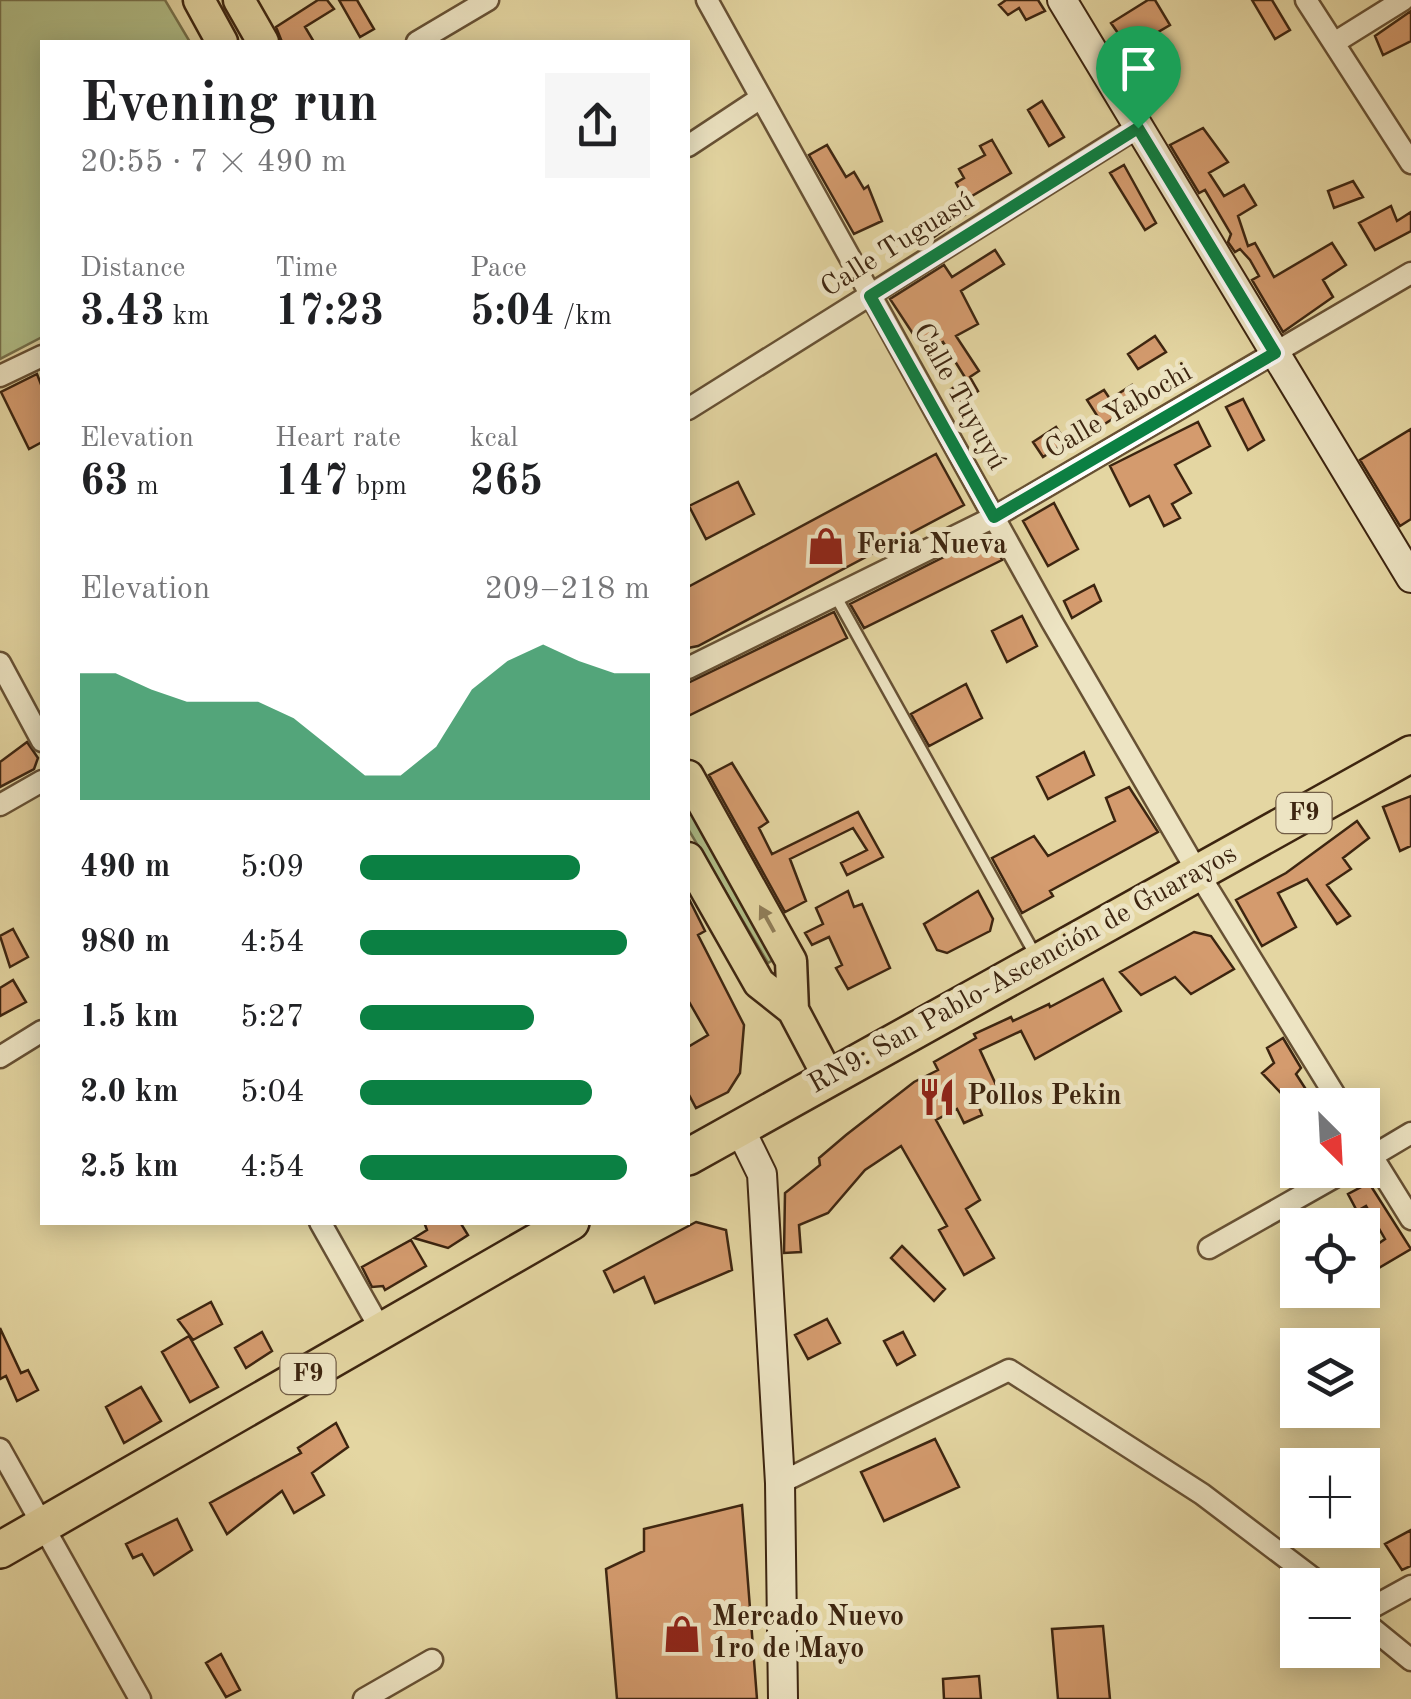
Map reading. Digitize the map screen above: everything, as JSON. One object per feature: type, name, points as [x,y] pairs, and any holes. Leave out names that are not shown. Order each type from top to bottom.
[{"type":"highway","name":"RN9: San Pablo-Ascención de Guarayos","points":[[690,1157],[1411,754]]},
{"type":"highway","name":"F9","points":[[0,1550],[566,1225]]},
{"type":"main road","points":[[199,0],[221,40]]},
{"type":"main road","points":[[240,0],[262,40]]},
{"type":"main road","points":[[690,780],[791,961],[793,1010]]},
{"type":"main road","points":[[690,862],[759,983],[793,1010],[829,1078]]},
{"type":"street","points":[[420,40],[488,0]]},
{"type":"street","name":"Calle Tuyuyú","points":[[706,0],[1197,871],[1331,1088]]},
{"type":"street","points":[[1062,0],[1411,578]]},
{"type":"street","points":[[1306,0],[1411,163]]},
{"type":"street","points":[[1334,43],[1403,0]]},
{"type":"street","points":[[690,145],[759,99]]},
{"type":"street","name":"Calle Tuguasú","points":[[690,408],[1138,128]]},
{"type":"street","name":"Calle Yabochi","points":[[690,667],[994,517],[1411,274]]},
{"type":"street","points":[[0,376],[40,357]]},
{"type":"street","points":[[0,663],[40,737]]},
{"type":"street","points":[[0,805],[40,782]]},
{"type":"street","points":[[0,1057],[40,1032]]},
{"type":"street","points":[[740,1129],[762,1174],[780,1483],[783,1699]]},
{"type":"street","points":[[1380,1146],[1411,1133]]},
{"type":"street","points":[[1380,1173],[1411,1219]]},
{"type":"street","points":[[1209,1248],[1316,1188]]},
{"type":"street","points":[[322,1225],[382,1332]]},
{"type":"street","points":[[780,1483],[1008,1370],[1202,1494],[1302,1568]]},
{"type":"street","points":[[0,1449],[140,1699]]},
{"type":"street","points":[[1380,1606],[1411,1586]]},
{"type":"street","points":[[1380,1633],[1411,1660]]},
{"type":"street","points":[[364,1699],[432,1660]]},
{"type":"lane","points":[[834,595],[1038,959]]},
{"type":"green space","points":[[0,0],[165,0],[189,40],[40,40],[40,338],[0,359]]},
{"type":"green space","points":[[690,802],[776,958],[768,963],[690,832]]},
{"type":"building","points":[[318,0],[327,0],[334,9],[305,27],[313,40],[281,40],[276,27]]},
{"type":"building","points":[[339,0],[357,0],[374,29],[360,37]]},
{"type":"building","points":[[1006,0],[1038,0],[1045,11],[1026,20],[1019,8],[1008,15],[999,5]]},
{"type":"building","points":[[1148,0],[1155,0],[1170,25],[1129,49],[1111,23]]},
{"type":"building","points":[[1252,0],[1272,0],[1290,30],[1275,39]]},
{"type":"building","points":[[1411,11],[1411,41],[1383,55],[1375,36]]},
{"type":"building","points":[[1042,101],[1064,137],[1049,146],[1028,110]]},
{"type":"building","points":[[1203,128],[1228,162],[1209,173],[1224,196],[1244,185],[1256,205],[1238,216],[1248,246],[1255,243],[1274,277],[1332,243],[1346,265],[1323,280],[1333,297],[1283,332],[1252,280],[1259,276],[1250,260],[1240,249],[1235,252],[1228,242],[1231,234],[1205,190],[1199,193],[1170,145]]},
{"type":"building","points":[[992,140],[1011,173],[965,200],[956,183],[964,178],[959,169],[985,155],[980,146]]},
{"type":"building","points":[[827,145],[846,177],[854,172],[864,189],[868,186],[882,221],[854,234],[809,155]]},
{"type":"building","points":[[1124,165],[1156,223],[1145,230],[1110,173]]},
{"type":"building","points":[[1353,181],[1363,197],[1334,208],[1328,191]]},
{"type":"building","points":[[963,201],[969,212],[930,240],[921,225]]},
{"type":"building","points":[[1391,206],[1397,221],[1411,212],[1411,231],[1375,250],[1359,223]]},
{"type":"building","points":[[995,250],[1004,264],[961,291],[978,324],[956,336],[979,371],[970,377],[978,391],[958,404],[950,390],[966,379],[943,342],[925,352],[890,299],[944,265],[952,277]]},
{"type":"building","points":[[1155,336],[1166,352],[1138,369],[1128,354]]},
{"type":"building","points":[[37,374],[40,443],[29,449],[1,392]]},
{"type":"building","points":[[1132,385],[1142,400],[1103,425],[1087,400],[1104,390],[1110,399]]},
{"type":"building","points":[[1243,399],[1264,440],[1248,450],[1226,407]]},
{"type":"building","points":[[1198,422],[1210,446],[1175,465],[1191,493],[1172,504],[1180,518],[1164,526],[1149,496],[1130,506],[1110,466]]},
{"type":"building","points":[[1056,427],[1066,442],[1043,457],[1033,442]]},
{"type":"building","points":[[1411,429],[1411,519],[1400,526],[1360,460]]},
{"type":"building","name":"Feria Nueva","points":[[936,454],[964,505],[690,648],[690,586]]},
{"type":"building","points":[[738,482],[754,514],[706,539],[690,506]]},
{"type":"building","points":[[1054,503],[1078,549],[1048,566],[1023,521]]},
{"type":"building","name":"Feria Nueva","points":[[988,535],[1002,560],[864,628],[850,604]]},
{"type":"building","points":[[1094,585],[1101,601],[1072,618],[1064,601]]},
{"type":"building","name":"Feria Nueva","points":[[834,612],[847,638],[690,715],[690,682]]},
{"type":"building","points":[[1022,616],[1037,646],[1007,662],[992,631]]},
{"type":"building","points":[[966,684],[982,718],[929,746],[911,714]]},
{"type":"building","points":[[27,742],[38,758],[34,769],[0,787],[0,762]]},
{"type":"building","points":[[1084,752],[1094,775],[1048,799],[1037,777]]},
{"type":"building","points":[[732,763],[768,822],[759,828],[772,854],[858,812],[883,857],[847,875],[841,863],[867,850],[853,828],[790,859],[806,901],[785,912],[709,775]]},
{"type":"building","points":[[1129,787],[1158,832],[1050,891],[1053,896],[1022,913],[992,858],[1034,836],[1048,856],[1115,821],[1106,798]]},
{"type":"building","points":[[1411,796],[1411,846],[1400,851],[1383,807]]},
{"type":"building","points":[[1357,821],[1369,838],[1343,858],[1351,869],[1327,885],[1350,916],[1337,924],[1307,879],[1278,893],[1296,927],[1262,946],[1236,900],[1286,873]]},
{"type":"building","points":[[848,891],[854,907],[862,904],[890,968],[848,989],[836,968],[842,965],[829,937],[812,945],[805,933],[823,924],[816,908]]},
{"type":"building","points":[[978,891],[993,919],[990,931],[947,953],[937,950],[924,924]]},
{"type":"building","points":[[690,901],[705,931],[698,935],[744,1025],[740,1073],[728,1092],[696,1108],[690,1097],[690,1046],[708,1035],[690,1004]]},
{"type":"building","points":[[13,929],[28,957],[10,967],[0,936]]},
{"type":"building","points":[[1194,932],[1211,936],[1234,969],[1191,994],[1175,977],[1141,995],[1120,972]]},
{"type":"building","points":[[1103,979],[1121,1011],[1035,1059],[1021,1031],[980,1050],[997,1087],[975,1097],[982,1115],[964,1123],[957,1109],[936,1120],[980,1200],[966,1209],[994,1258],[964,1275],[939,1230],[947,1226],[901,1146],[865,1170],[828,1213],[799,1225],[801,1252],[784,1253],[785,1193],[820,1165],[819,1158],[914,1082],[938,1070],[934,1062],[976,1038],[974,1034],[1011,1017],[1013,1021],[1049,1004],[1050,1007]]},
{"type":"building","points":[[13,980],[26,1002],[0,1016],[0,988]]},
{"type":"building","points":[[1283,1038],[1301,1068],[1296,1074],[1305,1088],[1280,1088],[1280,1092],[1262,1073],[1274,1063],[1267,1048]]},
{"type":"building","points":[[1359,1188],[1372,1188],[1411,1249],[1380,1267],[1380,1242],[1385,1239],[1380,1230],[1380,1208],[1355,1208],[1348,1194]]},
{"type":"building","points":[[696,1222],[726,1230],[732,1270],[655,1303],[644,1277],[614,1292],[604,1271]]},
{"type":"building","points":[[425,1225],[462,1225],[468,1235],[448,1248],[414,1238],[427,1230]]},
{"type":"building","points":[[411,1240],[426,1266],[385,1290],[383,1286],[372,1287],[362,1267]]},
{"type":"building","points":[[902,1246],[945,1289],[934,1301],[891,1258]]},
{"type":"building","points":[[211,1302],[222,1324],[193,1340],[178,1320]]},
{"type":"building","points":[[827,1319],[840,1343],[808,1359],[795,1335]]},
{"type":"building","points":[[0,1328],[21,1373],[28,1370],[38,1390],[17,1401],[6,1376],[0,1379]]},
{"type":"building","points":[[262,1332],[272,1351],[246,1368],[235,1348]]},
{"type":"building","points":[[903,1332],[915,1355],[897,1365],[884,1341]]},
{"type":"building","points":[[189,1336],[218,1387],[190,1402],[162,1352]]},
{"type":"building","points":[[141,1387],[161,1421],[124,1443],[106,1407]]},
{"type":"building","points":[[336,1423],[348,1447],[312,1473],[324,1495],[294,1513],[282,1491],[227,1534],[210,1503],[301,1453],[298,1448]]},
{"type":"building","points":[[935,1439],[959,1487],[884,1521],[861,1472]]},
{"type":"building","name":"Mercado Nuevo 1ro de Mayo","points":[[742,1505],[757,1699],[617,1699],[606,1569],[644,1551],[644,1529]]},
{"type":"building","points":[[177,1519],[192,1550],[154,1575],[142,1554],[133,1558],[126,1544]]},
{"type":"building","points":[[1411,1530],[1411,1566],[1402,1570],[1385,1544]]},
{"type":"building","points":[[1103,1626],[1110,1699],[1058,1699],[1052,1629]]},
{"type":"building","points":[[221,1654],[240,1690],[226,1697],[206,1663]]},
{"type":"building","points":[[979,1676],[981,1699],[944,1699],[943,1679]]},
{"type":"place","name":"Feria Nueva","points":[[826,546]]},
{"type":"place","name":"Pollos Pekin","points":[[937,1097]]},
{"type":"place","name":"Mercado Nuevo 1ro de Mayo","points":[[682,1634]]},
{"type":"route","points":[[1138,128],[1275,353],[994,517],[870,296],[1138,128]]}]
